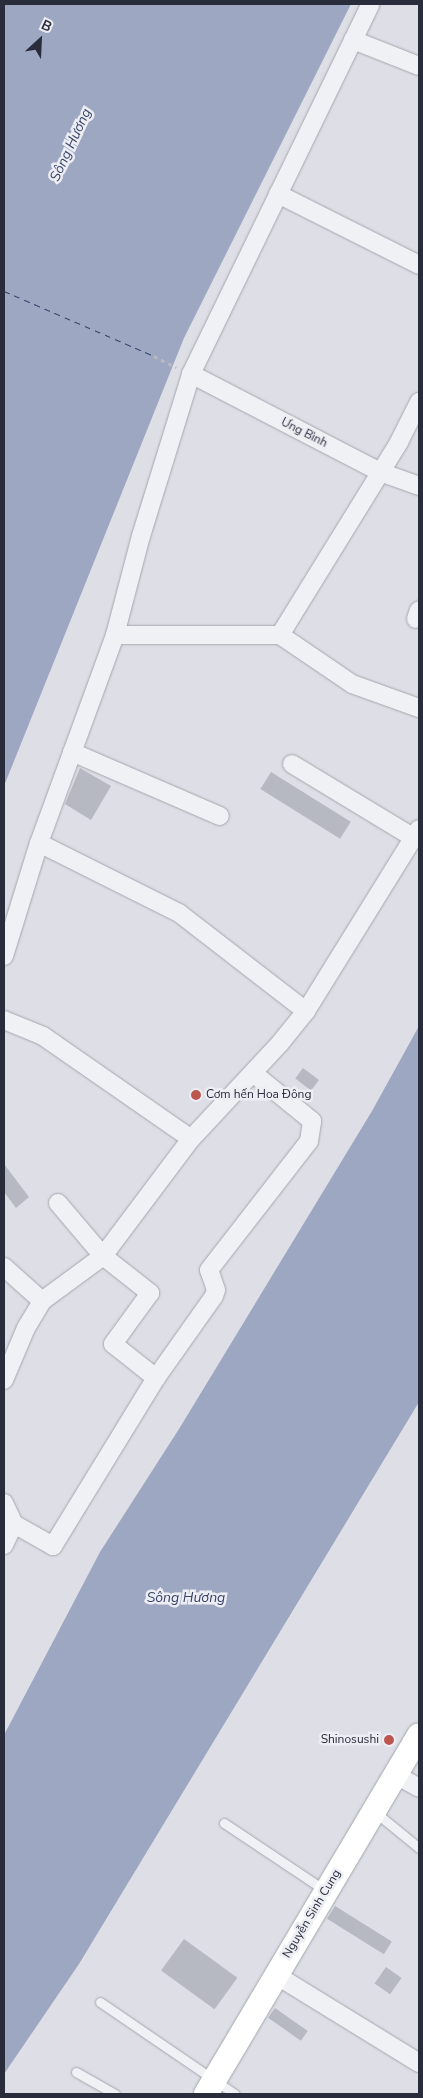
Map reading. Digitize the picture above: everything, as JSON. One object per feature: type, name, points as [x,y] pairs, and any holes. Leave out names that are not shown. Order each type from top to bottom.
[{"type":"main road","name":"Nguyễn Sinh Cung","points":[[210,2087],[419,1735]]},
{"type":"street","points":[[4,956],[39,843],[115,635],[141,536],[191,374],[371,4]]},
{"type":"street","points":[[353,40],[419,66]]},
{"type":"street","points":[[278,194],[419,265]]},
{"type":"street","name":"Ưng Bình","points":[[191,374],[380,472],[419,486]]},
{"type":"street","points":[[280,636],[380,472],[419,402]]},
{"type":"street","points":[[115,635],[280,636],[352,684],[419,708]]},
{"type":"street","points":[[72,752],[220,816]]},
{"type":"street","points":[[4,1380],[26,1328],[42,1301],[103,1256],[191,1139],[253,1073],[306,1011],[417,834],[292,764]]},
{"type":"street","points":[[39,843],[179,913],[306,1011]]},
{"type":"street","points":[[4,1020],[43,1036],[191,1139]]},
{"type":"street","points":[[4,1503],[14,1524],[52,1546],[156,1378],[214,1296],[216,1290],[210,1270],[309,1142],[312,1121],[253,1073]]},
{"type":"street","points":[[58,1203],[103,1256],[150,1293],[113,1344],[156,1378]]},
{"type":"street","points":[[4,1267],[42,1301]]},
{"type":"street","points":[[4,1545],[14,1524]]},
{"type":"street","points":[[396,1775],[419,1788]]},
{"type":"street","points":[[276,1975],[419,2063]]},
{"type":"lane","points":[[375,1812],[419,1848]]},
{"type":"lane","points":[[224,1823],[326,1891]]},
{"type":"lane","points":[[100,2002],[210,2087],[235,2094]]},
{"type":"lane","points":[[76,2072],[115,2094]]},
{"type":"path","points":[[154,356],[191,374]]},
{"type":"water","name":"Sông Hương","points":[[4,4],[351,4],[184,338],[4,786]]},
{"type":"water","name":"Sông Hương","points":[[419,1026],[419,1402],[79,1964],[4,2074],[4,1735],[100,1552],[179,1429],[372,1111]]},
{"type":"building","points":[[80,768],[111,786],[91,820],[65,804]]},
{"type":"building","points":[[271,772],[351,822],[340,839],[260,789]]},
{"type":"building","points":[[303,1068],[319,1080],[311,1090],[295,1078]]},
{"type":"building","points":[[4,1164],[29,1197],[16,1208],[4,1192]]},
{"type":"building","points":[[335,1906],[392,1942],[384,1954],[327,1919]]},
{"type":"building","points":[[184,1939],[237,1978],[214,2009],[161,1971]]},
{"type":"building","points":[[386,1967],[402,1978],[390,1994],[375,1983]]},
{"type":"building","points":[[275,2008],[308,2031],[301,2041],[268,2018]]},
{"type":"ferry route","points":[[4,291],[154,356]]},
{"type":"place","name":"Cơm hến Hoa Đông","points":[[196,1095]]},
{"type":"place","name":"Shinosushi","points":[[389,1740]]}]
